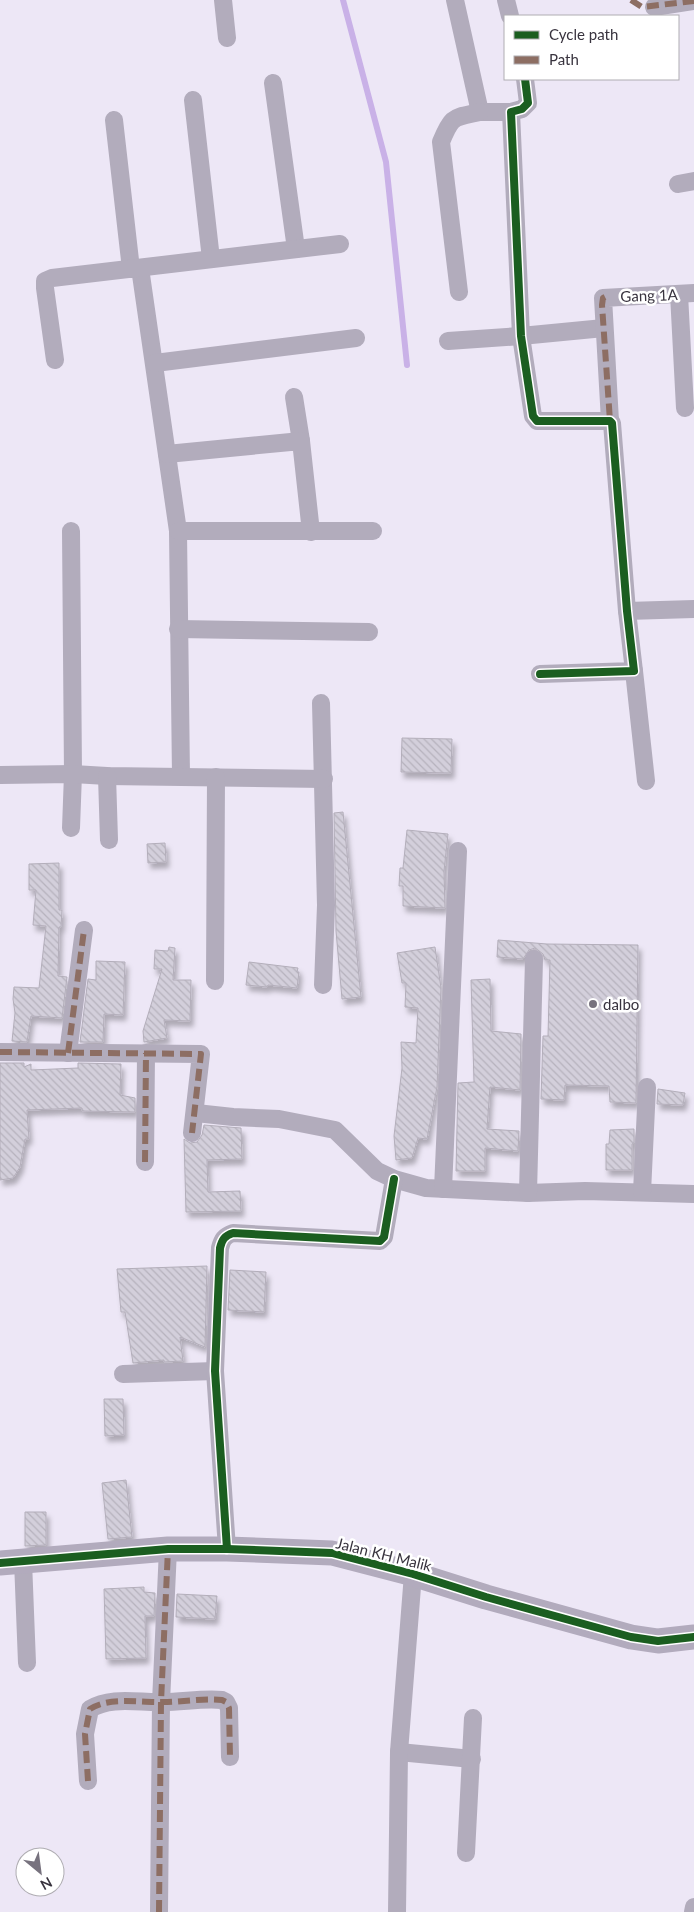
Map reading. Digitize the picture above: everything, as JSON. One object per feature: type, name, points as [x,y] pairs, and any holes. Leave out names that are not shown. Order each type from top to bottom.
[{"type":"street","points":[[222,0],[227,38]]},
{"type":"street","points":[[455,0],[480,112]]},
{"type":"street","points":[[506,0],[510,15]]},
{"type":"street","points":[[654,7],[694,1]]},
{"type":"street","points":[[459,292],[442,142],[448,125],[454,118],[480,112],[511,112],[522,109],[528,103],[525,80]]},
{"type":"street","points":[[273,83],[296,249]]},
{"type":"street","points":[[192,100],[211,259]]},
{"type":"street","points":[[511,112],[521,336],[534,419],[537,421],[610,421]]},
{"type":"street","points":[[114,120],[136,268],[155,364],[178,531],[181,776]]},
{"type":"street","points":[[55,360],[44,288],[45,280],[340,244]]},
{"type":"street","points":[[685,408],[687,294]]},
{"type":"street","name":"Gang 1A","points":[[604,328],[602,305],[603,298],[605,297],[687,294]]},
{"type":"street","points":[[448,341],[604,328],[610,421],[614,436],[614,468],[627,611],[646,781]]},
{"type":"street","points":[[155,364],[356,338]]},
{"type":"street","points":[[294,397],[311,532]]},
{"type":"street","points":[[167,454],[300,441]]},
{"type":"street","points":[[71,531],[73,774],[71,828]]},
{"type":"street","points":[[178,531],[373,531]]},
{"type":"street","points":[[627,611],[694,609]]},
{"type":"street","points":[[178,629],[369,632]]},
{"type":"street","points":[[540,674],[634,670]]},
{"type":"street","points":[[321,704],[326,905],[323,985]]},
{"type":"street","points":[[0,775],[73,774],[324,779]]},
{"type":"street","points":[[107,776],[109,840]]},
{"type":"street","points":[[215,981],[216,778]]},
{"type":"street","points":[[443,1189],[458,852]]},
{"type":"street","points":[[68,1052],[84,930]]},
{"type":"street","points":[[528,1193],[534,959]]},
{"type":"street","points":[[0,1052],[200,1054],[196,1112],[192,1133]]},
{"type":"street","points":[[146,1053],[146,1162]]},
{"type":"street","points":[[642,1192],[647,1087]]},
{"type":"street","points":[[196,1112],[233,1117],[279,1118],[335,1130],[377,1171],[394,1179],[426,1188],[528,1193],[585,1191],[694,1194]]},
{"type":"street","points":[[227,1548],[215,1371],[220,1248],[224,1238],[233,1233],[380,1241],[384,1237],[394,1179]]},
{"type":"street","points":[[123,1374],[215,1371]]},
{"type":"street","name":"Jalan KH Malik","points":[[12,1562],[168,1549],[227,1548],[332,1554],[413,1574],[631,1637],[658,1641],[694,1637]]},
{"type":"street","points":[[159,1912],[161,1702],[168,1549]]},
{"type":"street","points":[[12,1562],[27,1663]]},
{"type":"street","points":[[397,1912],[399,1752],[413,1574]]},
{"type":"street","points":[[88,1781],[85,1734],[90,1709],[97,1704],[215,1699],[226,1702],[229,1708],[230,1757]]},
{"type":"street","points":[[466,1853],[473,1718]]},
{"type":"street","points":[[399,1752],[472,1759]]},
{"type":"street","points":[[693,1912],[694,1908]]},
{"type":"building","points":[[402,738],[452,739],[451,773],[401,772]]},
{"type":"building","points":[[343,812],[361,997],[342,999],[336,931],[334,813]]},
{"type":"building","points":[[407,830],[448,834],[444,871],[445,908],[403,906],[403,886],[399,886],[400,868],[403,868]]},
{"type":"building","points":[[165,843],[166,862],[148,863],[147,844]]},
{"type":"building","points":[[59,863],[59,910],[62,910],[61,927],[59,927],[58,976],[67,977],[62,1018],[31,1016],[27,1042],[12,1041],[15,1013],[14,987],[39,988],[46,926],[33,925],[36,890],[29,890],[29,864]]},
{"type":"building","name":"dalbo","points":[[498,940],[547,944],[638,945],[636,1103],[610,1102],[609,1086],[565,1085],[564,1100],[541,1099],[543,1036],[548,1036],[550,960],[545,960],[543,954],[535,948],[529,950],[523,959],[497,957]]},
{"type":"building","points":[[169,947],[175,948],[173,980],[191,980],[190,1021],[164,1020],[167,1038],[144,1042],[143,1031],[162,969],[154,969],[155,950],[168,951]]},
{"type":"building","points":[[435,947],[441,988],[437,1087],[427,1139],[418,1138],[412,1158],[396,1160],[394,1136],[402,1068],[401,1042],[416,1043],[418,1008],[405,1007],[406,983],[402,983],[397,953]]},
{"type":"building","points":[[96,961],[125,962],[123,1015],[104,1014],[103,1042],[80,1042],[88,979],[96,980]]},
{"type":"building","points":[[249,962],[298,968],[297,988],[246,985]]},
{"type":"building","points":[[490,979],[491,1031],[521,1034],[520,1090],[490,1087],[487,1129],[519,1131],[518,1151],[485,1148],[485,1171],[456,1171],[458,1083],[474,1082],[471,980]]},
{"type":"building","points":[[0,1063],[24,1063],[24,1067],[31,1064],[31,1070],[78,1068],[78,1063],[121,1064],[120,1095],[135,1098],[135,1112],[82,1111],[82,1108],[27,1110],[29,1139],[25,1139],[20,1167],[13,1178],[0,1180]]},
{"type":"building","points":[[658,1089],[685,1093],[683,1105],[657,1104]]},
{"type":"building","points":[[204,1125],[241,1128],[242,1159],[207,1160],[208,1192],[240,1191],[241,1211],[186,1212],[184,1139],[190,1143],[197,1142],[202,1135]]},
{"type":"building","points":[[634,1129],[632,1170],[606,1170],[606,1144],[609,1144],[610,1130]]},
{"type":"building","points":[[207,1266],[205,1347],[180,1337],[183,1361],[164,1362],[164,1360],[133,1363],[125,1312],[121,1312],[117,1269]]},
{"type":"building","points":[[230,1270],[266,1272],[264,1312],[228,1310]]},
{"type":"building","points":[[104,1399],[123,1399],[124,1435],[105,1436]]},
{"type":"building","points":[[126,1480],[132,1537],[108,1539],[102,1483]]},
{"type":"building","points":[[25,1512],[46,1512],[46,1545],[25,1546]]},
{"type":"building","points":[[144,1587],[144,1592],[155,1593],[154,1616],[145,1616],[146,1658],[106,1659],[104,1589]]},
{"type":"building","points":[[177,1594],[217,1596],[215,1619],[176,1617]]},
{"type":"waterway","points":[[343,0],[386,162],[407,365]]},
{"type":"marked path","points":[[631,0],[642,7],[694,1]]},
{"type":"marked path","points":[[605,297],[603,298],[602,305],[610,421]]},
{"type":"marked path","points":[[68,1053],[84,930]]},
{"type":"marked path","points":[[0,1052],[201,1054],[192,1133]]},
{"type":"marked path","points":[[145,1162],[146,1053]]},
{"type":"marked path","points":[[159,1912],[161,1702],[168,1549]]},
{"type":"marked path","points":[[88,1781],[85,1734],[90,1709],[116,1701],[222,1700],[226,1702],[229,1708],[230,1757]]},
{"type":"cycle path","points":[[525,80],[528,103],[522,109],[511,112],[521,336],[533,416],[537,421],[610,421],[612,423],[627,611],[634,671],[540,674]]},
{"type":"cycle path","points":[[227,1549],[215,1371],[220,1248],[222,1243],[225,1237],[233,1233],[380,1241],[384,1237],[394,1179]]},
{"type":"cycle path","points":[[0,1563],[168,1549],[332,1553],[413,1574],[486,1597],[631,1637],[658,1641],[694,1637]]},
{"type":"place","name":"dalbo","points":[[593,1004]]}]
